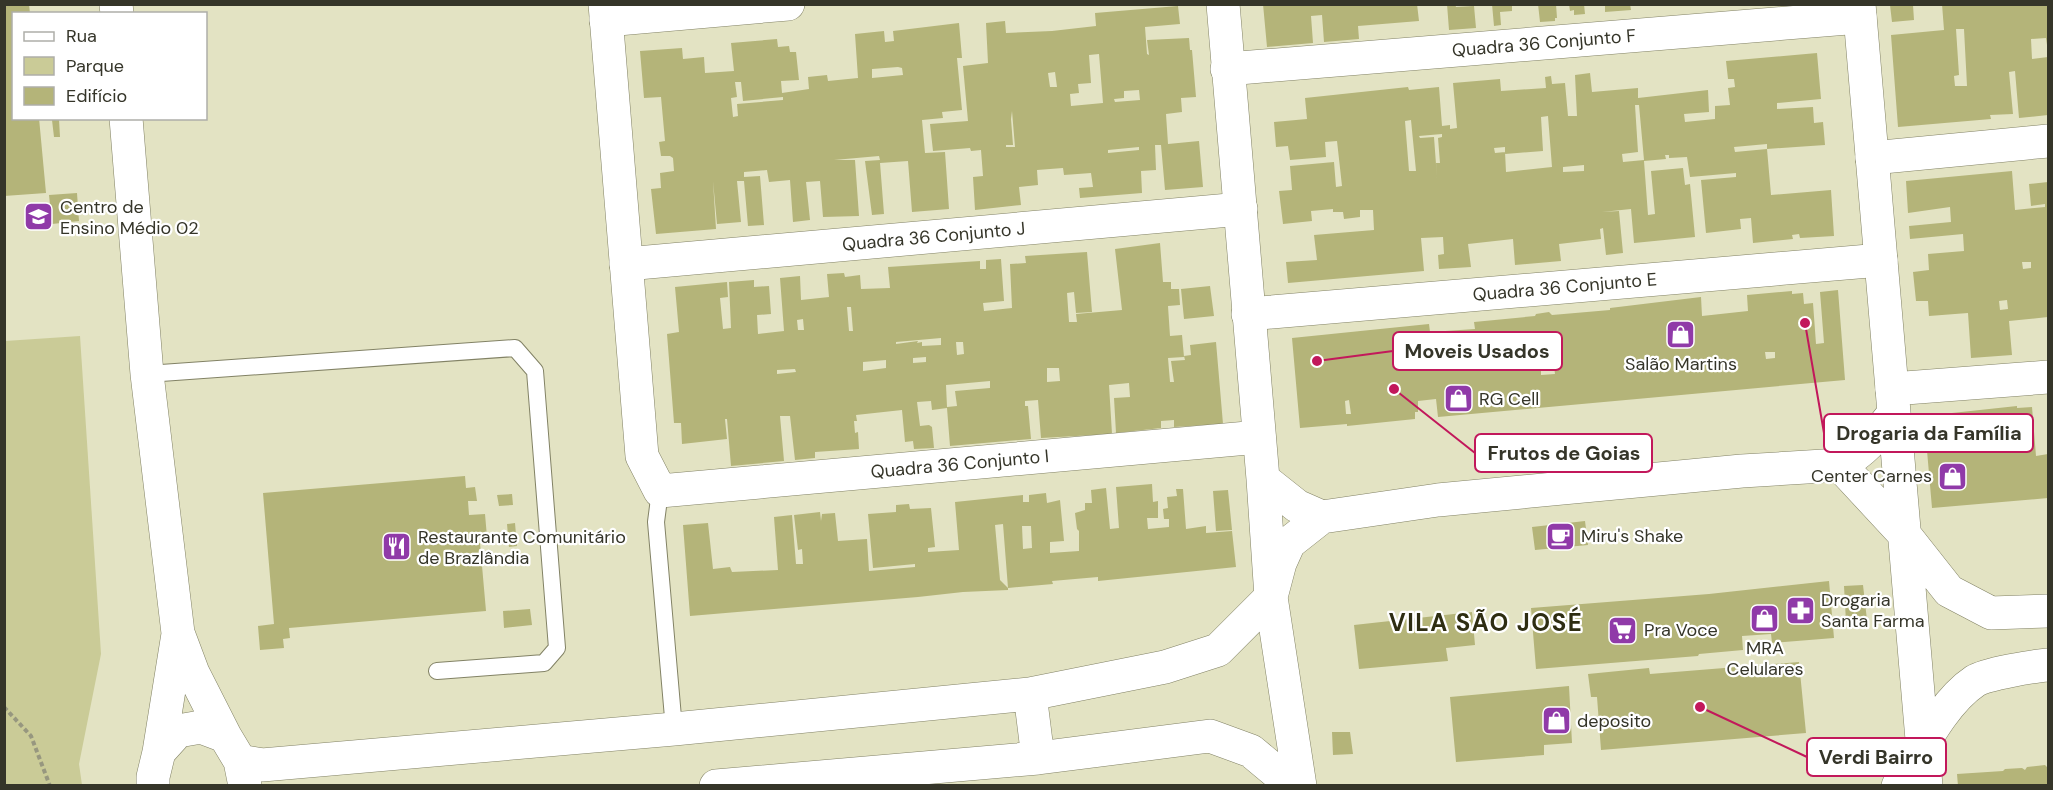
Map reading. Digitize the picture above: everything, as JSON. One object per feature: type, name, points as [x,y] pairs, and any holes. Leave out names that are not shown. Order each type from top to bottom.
[{"type":"street","points":[[660,491],[642,456],[606,12],[788,4]]},
{"type":"street","points":[[1223,4],[1271,597],[1299,786]]},
{"type":"street","points":[[1860,11],[1926,786]]},
{"type":"street","name":"Quadra 36 Conjunto F","points":[[1227,69],[1860,11]]},
{"type":"street","points":[[126,120],[147,374],[178,633],[193,673],[237,761]]},
{"type":"street","points":[[1872,158],[2049,141]]},
{"type":"street","name":"Quadra 36 Conjunto J","points":[[626,264],[1241,209]]},
{"type":"street","name":"Quadra 36 Conjunto E","points":[[1248,314],[1881,260]]},
{"type":"street","points":[[1893,401],[2049,377]]},
{"type":"street","points":[[159,752],[178,731],[201,727],[237,761],[262,765],[674,729],[1030,694],[1165,667],[1218,650],[1271,597],[1280,563],[1289,543],[1322,517],[1438,500],[1742,471],[1840,465],[1859,454],[1876,437],[1893,401]]},
{"type":"street","name":"Quadra 36 Conjunto I","points":[[660,491],[1259,436]]},
{"type":"street","points":[[1840,465],[1904,534],[1949,591],[1991,613],[2049,612]]},
{"type":"street","points":[[1263,479],[1297,506],[1322,517]]},
{"type":"street","points":[[153,786],[178,633]]},
{"type":"street","points":[[1898,786],[1944,710],[1977,680],[2031,666],[2049,665]]},
{"type":"street","points":[[1030,694],[1038,758]]},
{"type":"street","points":[[716,786],[1038,758],[1210,736],[1251,751],[1293,786]]},
{"type":"lane","points":[[147,374],[516,348],[535,371],[557,648],[544,663],[437,671]]},
{"type":"lane","points":[[660,491],[656,522],[674,729]]},
{"type":"path","points":[[4,707],[31,736],[50,786]]},
{"type":"green space","points":[[80,336],[101,654],[79,764],[82,785],[5,785],[5,341]]},
{"type":"building","points":[[4,4],[29,4],[30,12],[12,12],[12,120],[39,120],[46,193],[4,196]]},
{"type":"building","points":[[1263,4],[1417,4],[1419,21],[1358,26],[1359,39],[1324,42],[1322,15],[1311,16],[1313,43],[1267,47]]},
{"type":"building","points":[[1447,4],[1455,4],[1456,7],[1474,6],[1476,28],[1449,30]]},
{"type":"building","points":[[1492,4],[1512,4],[1512,11],[1500,12],[1501,25],[1494,26]]},
{"type":"building","points":[[1538,4],[1556,4],[1557,18],[1555,21],[1540,22]]},
{"type":"building","points":[[1569,4],[1584,4],[1585,14],[1574,15],[1574,10],[1570,11]]},
{"type":"building","points":[[1605,4],[1630,4],[1631,10],[1605,12]]},
{"type":"building","points":[[1942,4],[2048,4],[2048,45],[2046,38],[2031,39],[2032,59],[2048,57],[2048,115],[2019,118],[2015,71],[2009,72],[2013,114],[1990,115],[1991,119],[1898,127],[1891,35],[1944,30]],"holes":[[[1956,29],[1964,29],[1967,86],[1955,86],[1954,76],[1959,75]]]},
{"type":"building","points":[[1890,5],[1913,5],[1914,20],[1892,22]]},
{"type":"building","points":[[1178,6],[1180,24],[1145,27],[1147,54],[1149,55],[1147,40],[1189,38],[1196,97],[1181,98],[1182,112],[1166,114],[1168,144],[1199,141],[1203,187],[1165,190],[1161,145],[1155,145],[1156,170],[1141,171],[1142,193],[1080,198],[1079,188],[1093,187],[1091,173],[1064,175],[1063,168],[1037,170],[1038,185],[1019,187],[1021,205],[975,210],[973,177],[983,176],[981,150],[971,151],[970,148],[933,151],[930,124],[968,121],[963,66],[988,63],[986,23],[1005,21],[1006,33],[1052,31],[1096,26],[1095,13]],"holes":[[[1099,54],[1103,103],[1071,106],[1070,94],[1079,93],[1078,84],[1091,83],[1089,55]],[[1055,72],[1057,87],[1050,87],[1048,73]],[[1139,90],[1140,100],[1115,102],[1114,99],[1124,98],[1124,91]],[[1012,111],[1015,147],[1006,147],[1006,145],[1013,145],[1011,119]],[[1139,147],[1139,150],[1108,153],[1108,150]]]},
{"type":"building","points":[[959,23],[962,58],[957,58],[962,110],[942,112],[943,118],[922,120],[925,153],[945,152],[949,209],[912,212],[908,161],[880,163],[884,214],[872,215],[865,161],[880,160],[879,156],[834,160],[855,160],[859,216],[823,217],[820,181],[806,182],[810,220],[793,222],[790,180],[769,182],[767,170],[744,172],[744,177],[760,176],[764,225],[748,226],[744,181],[737,181],[741,222],[717,224],[713,181],[716,229],[656,234],[651,189],[661,188],[660,173],[674,171],[673,158],[661,156],[659,142],[665,141],[661,97],[644,98],[640,51],[682,48],[683,59],[704,57],[705,73],[734,71],[731,43],[777,39],[778,47],[789,46],[790,52],[796,52],[799,80],[781,81],[782,93],[809,89],[808,77],[827,75],[828,81],[858,78],[855,34],[884,31],[885,42],[894,41],[893,31]],"holes":[[[902,68],[903,75],[872,78],[872,69]],[[735,82],[741,82],[743,101],[783,97],[783,100],[737,104],[738,116],[733,117],[731,98],[737,97]]]},
{"type":"building","points":[[1817,53],[1821,99],[1777,103],[1777,109],[1813,107],[1814,123],[1823,122],[1825,145],[1767,149],[1771,195],[1831,190],[1834,236],[1800,238],[1799,234],[1792,235],[1793,239],[1753,243],[1751,218],[1740,219],[1741,229],[1706,233],[1701,180],[1736,177],[1736,173],[1690,177],[1687,157],[1669,158],[1669,155],[1665,155],[1666,159],[1644,161],[1648,215],[1655,214],[1651,171],[1683,168],[1685,185],[1690,184],[1695,237],[1634,243],[1631,209],[1602,212],[1619,211],[1623,253],[1606,255],[1603,228],[1600,229],[1601,239],[1559,244],[1561,261],[1515,265],[1513,239],[1468,244],[1471,267],[1439,269],[1438,255],[1444,254],[1443,237],[1421,238],[1424,271],[1288,283],[1286,262],[1317,260],[1314,235],[1374,230],[1373,210],[1360,210],[1360,217],[1344,219],[1343,212],[1333,212],[1333,209],[1311,211],[1312,221],[1283,224],[1279,191],[1292,190],[1290,166],[1334,162],[1336,187],[1342,186],[1337,141],[1325,142],[1326,157],[1290,160],[1288,146],[1276,147],[1274,122],[1307,119],[1305,98],[1408,87],[1409,90],[1439,87],[1442,126],[1450,125],[1450,129],[1457,128],[1453,83],[1500,79],[1501,91],[1546,88],[1545,77],[1551,76],[1552,84],[1565,83],[1568,116],[1577,116],[1575,75],[1590,73],[1592,92],[1638,88],[1638,98],[1708,90],[1709,112],[1684,114],[1685,122],[1715,119],[1715,106],[1730,105],[1728,88],[1735,87],[1734,79],[1728,79],[1726,61]],"holes":[[[1635,105],[1639,105],[1644,160],[1623,162],[1622,154],[1638,152]],[[1548,116],[1552,167],[1506,172],[1505,154],[1543,151],[1541,117]],[[1411,120],[1416,171],[1409,171],[1405,121]],[[1442,134],[1442,137],[1438,138],[1440,163],[1436,163],[1437,178],[1434,137],[1420,138],[1419,136]],[[1767,144],[1767,149],[1735,152],[1734,147]],[[1505,147],[1505,152],[1495,153],[1494,148]],[[1584,165],[1584,171],[1563,172],[1563,167]]]},
{"type":"building","points":[[52,120],[59,120],[60,137],[54,137]]},
{"type":"building","points":[[2012,171],[2015,210],[2045,207],[2045,204],[2031,206],[2029,184],[2048,182],[2048,317],[2009,321],[2012,355],[1971,358],[1968,313],[1929,316],[1928,301],[1916,301],[1913,272],[1929,270],[1928,254],[1964,251],[1963,234],[1910,239],[1909,226],[1951,222],[1950,207],[1908,213],[1906,181]],"holes":[[[2022,262],[2031,262],[2031,268],[2023,269]],[[2007,300],[2008,309],[2000,310],[1999,301]]]},
{"type":"building","points":[[77,193],[79,221],[52,224],[49,195]]},
{"type":"building","points":[[1160,243],[1163,282],[1171,282],[1171,289],[1179,289],[1180,305],[1168,306],[1170,336],[1182,335],[1184,357],[1168,358],[1170,382],[1174,382],[1171,361],[1185,360],[1184,356],[1191,355],[1190,345],[1216,342],[1223,424],[1174,427],[1174,420],[1161,421],[1161,428],[1116,433],[1114,398],[1130,397],[1129,383],[1109,385],[1112,434],[1041,438],[1038,400],[1025,401],[1025,406],[1028,406],[1031,439],[950,446],[947,408],[932,410],[931,401],[917,402],[920,426],[932,427],[934,448],[914,449],[913,441],[905,442],[902,410],[856,415],[855,433],[858,432],[859,449],[815,452],[815,458],[795,460],[790,416],[780,416],[784,461],[731,466],[727,419],[725,419],[727,439],[682,444],[681,423],[674,423],[667,334],[679,332],[675,287],[727,282],[728,297],[720,298],[723,329],[731,328],[729,282],[754,280],[754,287],[769,286],[771,314],[757,315],[758,334],[784,331],[780,278],[800,276],[801,300],[829,297],[827,274],[844,273],[845,277],[860,275],[861,289],[890,288],[888,267],[980,261],[980,269],[986,269],[986,260],[1001,259],[1004,301],[983,303],[984,311],[1012,308],[1010,264],[1026,263],[1025,256],[1087,252],[1092,312],[1076,313],[1074,292],[1067,293],[1069,322],[1077,322],[1076,314],[1122,310],[1115,249]],"holes":[[[847,307],[851,307],[853,331],[849,331]],[[803,319],[804,330],[798,330],[797,320]],[[941,338],[941,345],[922,346],[922,342],[917,343],[918,341],[896,344],[896,342]],[[956,342],[963,342],[964,354],[957,355]],[[926,357],[926,362],[913,363],[913,358]],[[886,360],[886,368],[863,371],[863,362]],[[1047,368],[1059,368],[1060,381],[1047,382]],[[795,369],[796,372],[777,374],[777,370]],[[990,381],[990,388],[955,391],[957,406],[947,407],[946,385]]]},
{"type":"building","points":[[1210,286],[1214,316],[1184,319],[1181,289]]},
{"type":"building","points":[[1838,290],[1845,380],[1438,417],[1436,399],[1418,401],[1418,412],[1415,412],[1415,419],[1300,428],[1292,338],[1429,324],[1430,332],[1475,329],[1474,322],[1535,316],[1549,312],[1552,315],[1610,310],[1610,308],[1701,297],[1702,316],[1748,311],[1747,295],[1792,291],[1792,294],[1803,293],[1804,304],[1813,303],[1816,344],[1824,343],[1820,292]],"holes":[[[1552,346],[1552,355],[1539,356],[1538,347]],[[1765,352],[1775,352],[1775,358],[1766,359]],[[1554,366],[1555,374],[1541,375],[1541,367]],[[1349,400],[1351,414],[1346,414],[1345,401]]]},
{"type":"building","points":[[2017,406],[2017,408],[2032,407],[2036,456],[2048,454],[2048,498],[1932,508],[1924,416]]},
{"type":"building","points":[[465,476],[466,488],[475,487],[477,501],[468,501],[469,515],[485,514],[487,537],[471,538],[471,544],[480,543],[486,611],[289,628],[290,638],[283,639],[284,648],[260,650],[258,626],[274,624],[263,493]]},
{"type":"building","points":[[1152,484],[1153,502],[1158,501],[1158,518],[1147,518],[1148,529],[1169,527],[1169,519],[1164,519],[1163,509],[1168,508],[1167,497],[1177,496],[1176,489],[1183,489],[1186,529],[1206,526],[1206,533],[1232,531],[1236,567],[1098,581],[1098,577],[1052,581],[1053,584],[1008,588],[1008,590],[690,616],[683,525],[708,523],[713,569],[730,567],[732,572],[778,570],[774,517],[792,515],[796,564],[803,564],[802,549],[798,550],[794,515],[820,512],[821,521],[822,514],[835,513],[838,541],[867,539],[869,571],[915,567],[915,564],[873,568],[868,514],[896,512],[896,505],[909,504],[910,509],[931,508],[935,547],[928,548],[928,552],[959,550],[955,502],[1023,495],[1023,502],[1029,502],[1029,495],[1046,493],[1047,503],[1060,500],[1064,541],[1050,542],[1050,553],[1079,551],[1079,531],[1075,513],[1085,510],[1085,503],[1092,503],[1091,490],[1106,488],[1110,529],[1119,528],[1116,487]],"holes":[[[1003,524],[1008,588],[1000,580],[995,525]],[[1022,526],[1031,526],[1032,548],[1023,549]]]},
{"type":"building","points":[[1228,490],[1232,530],[1216,531],[1213,491]]},
{"type":"building","points":[[512,494],[513,505],[499,506],[497,495]]},
{"type":"building","name":"Miru's Shake","points":[[1585,521],[1588,545],[1535,550],[1532,527]]},
{"type":"building","points":[[515,523],[517,546],[509,547],[507,524]]},
{"type":"building","name":"Pra Voce","points":[[1829,581],[1834,638],[1772,643],[1771,634],[1742,636],[1743,650],[1699,654],[1698,656],[1536,669],[1531,608],[1709,594]]},
{"type":"building","points":[[1863,585],[1867,620],[1846,622],[1844,586]]},
{"type":"building","points":[[530,609],[532,625],[504,628],[503,611]]},
{"type":"building","points":[[1472,612],[1475,645],[1446,648],[1448,661],[1359,669],[1354,625]]},
{"type":"building","points":[[1799,662],[1806,733],[1601,750],[1597,697],[1591,697],[1588,674],[1649,668],[1650,674]]},
{"type":"building","points":[[1569,686],[1572,743],[1544,745],[1544,755],[1456,762],[1450,697]]},
{"type":"building","points":[[1332,732],[1350,732],[1353,754],[1333,755]]},
{"type":"building","points":[[2045,765],[2048,768],[2048,786],[1958,786],[1957,774],[2022,768],[2025,770],[2027,767]]},
{"type":"place","name":"Centro de Ensino Médio 02","points":[[39,217]]},
{"type":"place","name":"Drogaria da Família","points":[[1805,323]]},
{"type":"place","name":"Salão Martins","points":[[1681,335]]},
{"type":"place","name":"Moveis Usados","points":[[1317,361]]},
{"type":"place","name":"Frutos de Goias","points":[[1394,389]]},
{"type":"place","name":"RG Cell","points":[[1458,399]]},
{"type":"place","name":"Center Carnes","points":[[1953,476]]},
{"type":"place","name":"Miru's Shake","points":[[1560,536]]},
{"type":"place","name":"Restaurante Comunitário de Brazlândia","points":[[397,547]]},
{"type":"place","name":"Drogaria Santa Farma","points":[[1800,610]]},
{"type":"place","name":"MRA Celulares","points":[[1765,619]]},
{"type":"place","name":"Pra Voce","points":[[1623,630]]},
{"type":"place","name":"Verdi Bairro","points":[[1700,707]]},
{"type":"place","name":"deposito","points":[[1556,721]]},
{"type":"district","name":"VILA SÃO JOSÉ","points":[[1486,622]]}]
